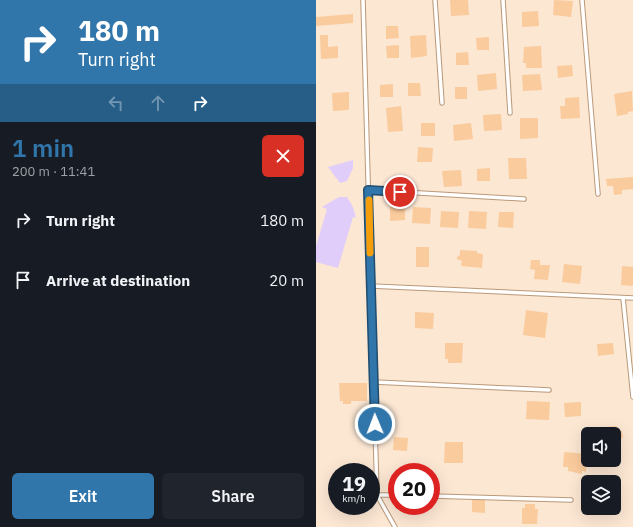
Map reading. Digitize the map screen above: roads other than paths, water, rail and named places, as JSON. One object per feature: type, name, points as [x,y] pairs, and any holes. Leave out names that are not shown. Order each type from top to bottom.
[{"type":"lane","points":[[363,0],[376,463]]},
{"type":"lane","points":[[435,0],[442,103]]},
{"type":"lane","points":[[503,0],[510,114]]},
{"type":"lane","points":[[582,0],[598,194]]},
{"type":"lane","points":[[368,190],[524,199]]},
{"type":"lane","points":[[371,286],[633,298]]},
{"type":"lane","points":[[623,298],[633,397]]},
{"type":"lane","points":[[374,382],[549,390]]},
{"type":"lane","points":[[440,496],[571,500]]},
{"type":"lane","points":[[380,500],[395,527]]}]
